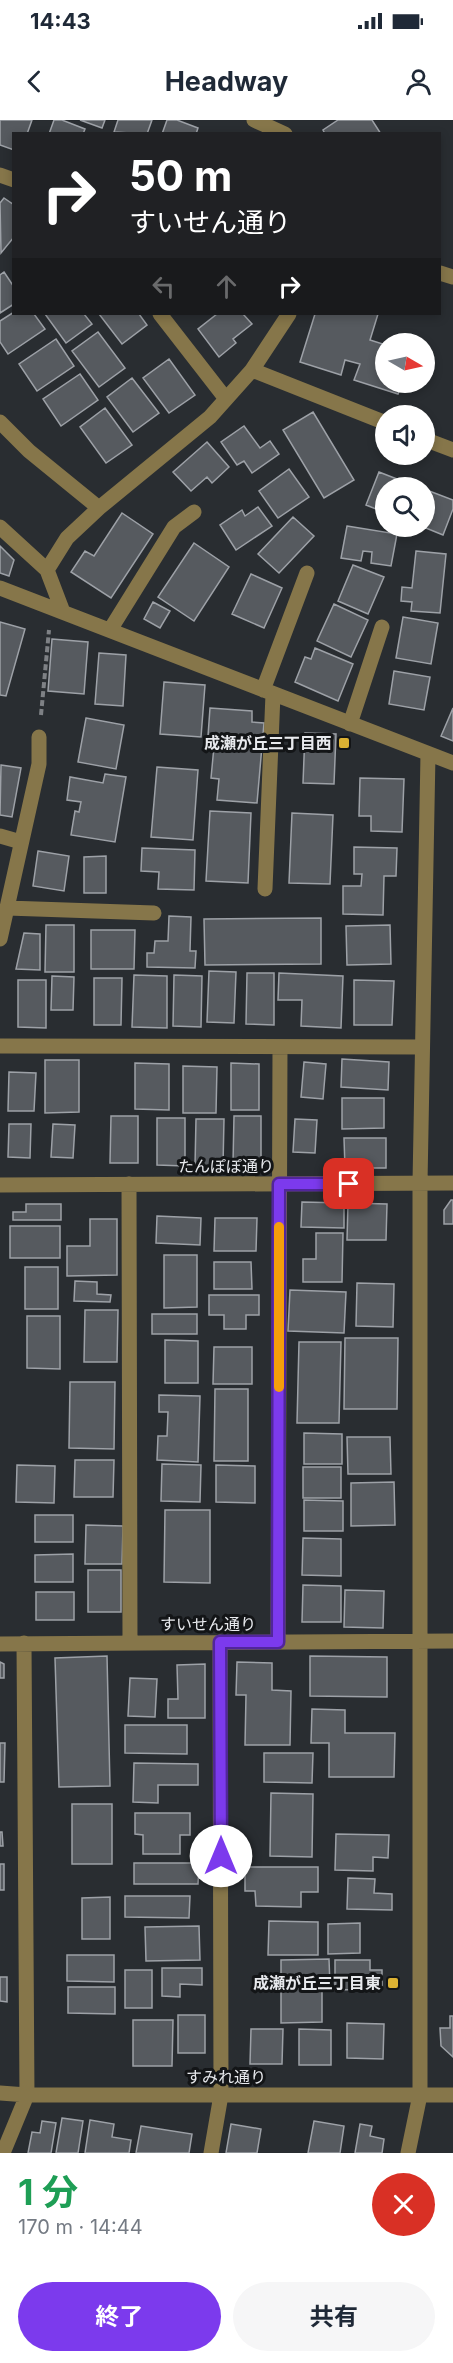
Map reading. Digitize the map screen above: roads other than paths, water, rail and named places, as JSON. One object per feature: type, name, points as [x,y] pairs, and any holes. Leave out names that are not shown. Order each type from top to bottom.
[{"type":"street","points":[[254,120],[281,132]]},
{"type":"street","points":[[161,315],[226,399]]},
{"type":"street","points":[[47,570],[67,538],[99,508],[210,417],[252,370],[288,315]]},
{"type":"street","points":[[252,370],[375,419]]},
{"type":"street","points":[[0,422],[29,451],[99,508]]},
{"type":"street","points":[[435,443],[453,450]]},
{"type":"street","points":[[110,630],[174,527],[194,512]]},
{"type":"street","points":[[0,527],[47,570],[57,610]]},
{"type":"street","points":[[265,889],[268,692],[307,573]]},
{"type":"street","points":[[0,588],[453,763]]},
{"type":"street","points":[[350,724],[382,627]]},
{"type":"street","points":[[0,939],[39,764],[39,737]]},
{"type":"street","points":[[408,2153],[420,2095],[420,1183],[428,754]]},
{"type":"street","points":[[0,836],[21,842]]},
{"type":"street","points":[[7,908],[154,913]]},
{"type":"street","points":[[0,1046],[422,1047]]},
{"type":"street","points":[[278,1642],[280,1047]]},
{"type":"street","name":"たんぽぽ通り","points":[[0,1185],[453,1183]]},
{"type":"street","points":[[129,1184],[130,1642]]},
{"type":"street","name":"すいせん通り","points":[[0,1644],[453,1641]]},
{"type":"street","points":[[211,2153],[221,2095],[220,1642]]},
{"type":"street","points":[[3,2153],[27,2095],[24,1643]]},
{"type":"street","name":"すみれ通り","points":[[0,2093],[27,2095],[453,2096]]},
{"type":"place","name":"成瀬が丘三丁目西","points":[[344,743]]},
{"type":"place","name":"成瀬が丘三丁目東","points":[[393,1983]]}]
